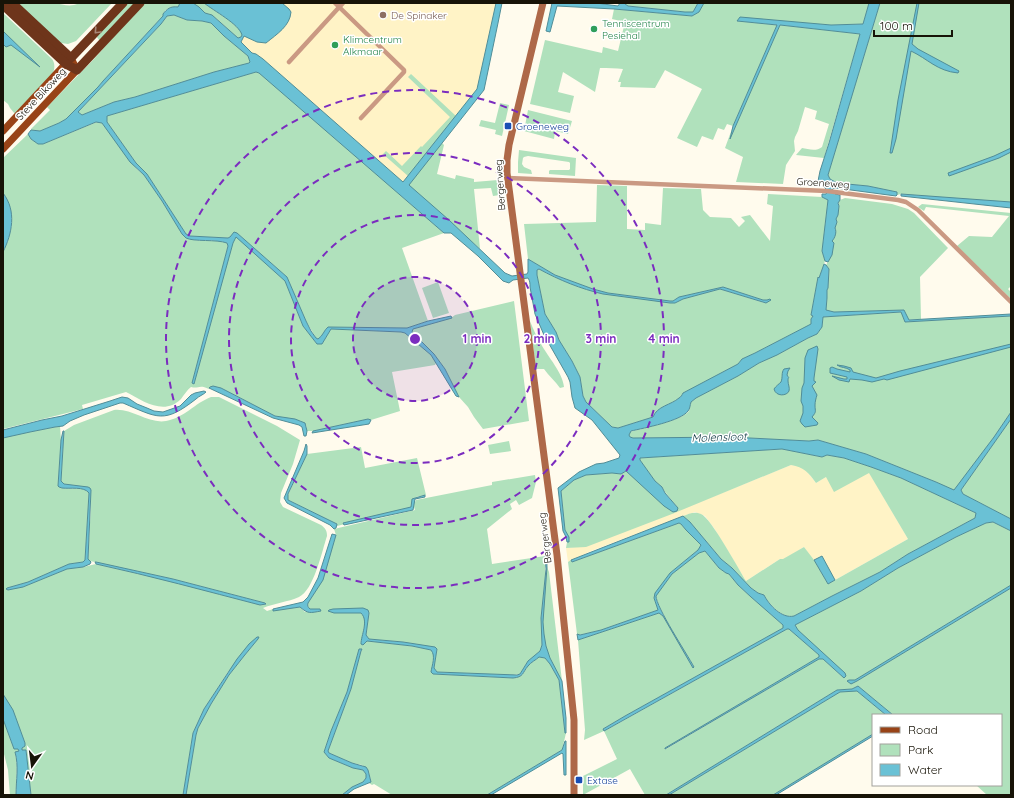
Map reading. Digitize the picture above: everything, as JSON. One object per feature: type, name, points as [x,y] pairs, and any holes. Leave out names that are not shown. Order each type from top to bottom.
[{"type":"highway","points":[[12,3],[77,70],[140,3]]},
{"type":"highway","points":[[68,61],[123,3]]},
{"type":"highway","points":[[3,5],[68,61]]},
{"type":"main road","name":"Bergerweg","points":[[543,3],[508,150],[507,167],[514,178],[520,277],[557,555],[573,703],[575,728],[574,795]]},
{"type":"main road","name":"Steve Bikoweg","points":[[3,131],[68,61]]},
{"type":"main road","name":"Steve Bikoweg","points":[[3,149],[77,70]]},
{"type":"street","points":[[335,3],[404,70],[404,72],[361,118]]},
{"type":"street","points":[[290,62],[343,3]]},
{"type":"street","name":"Groeneweg","points":[[514,178],[827,191],[906,202],[918,210],[1011,302]]},
{"type":"shaded area","points":[[184,3],[499,3],[481,89],[403,189]]},
{"type":"shaded area","points":[[791,465],[799,466],[806,470],[816,483],[826,477],[869,472],[908,539],[828,584],[804,547],[783,560],[780,559],[746,581],[714,528],[705,516],[695,512],[591,551],[568,562],[566,548],[575,547],[672,513]]},
{"type":"green space","points":[[16,3],[54,3],[69,5],[79,3],[112,3],[76,41],[68,44],[61,43]]},
{"type":"green space","points":[[127,3],[136,3],[100,41],[96,36]]},
{"type":"green space","points":[[146,3],[180,3],[178,7],[173,7],[166,10],[163,16],[98,87],[66,119],[40,131],[31,130],[50,110],[47,107],[94,59],[140,7]]},
{"type":"green space","points":[[193,3],[204,3],[230,21],[241,31],[241,37],[238,38],[217,19],[205,13]]},
{"type":"green space","points":[[698,3],[693,12],[685,12],[628,6],[624,4]]},
{"type":"green space","points":[[704,3],[869,3],[863,24],[831,25],[738,21],[777,25],[733,126],[727,124],[724,130],[718,128],[713,140],[702,136],[697,147],[677,138],[702,89],[665,70],[655,88],[620,87],[621,82],[618,82],[623,69],[600,68],[595,92],[563,72],[558,92],[574,96],[570,113],[530,104],[545,40],[602,53],[603,47],[618,51],[625,22],[612,19],[614,9],[692,16],[699,12]]},
{"type":"green space","points":[[880,3],[1011,3],[1011,205],[901,194],[897,195],[896,192],[868,186],[837,183],[830,179],[828,175],[829,171]]},
{"type":"green space","points":[[3,13],[54,62],[53,73],[15,114],[3,100]]},
{"type":"green space","points":[[174,15],[187,20],[211,23],[248,56],[250,62],[114,102],[82,115],[78,112],[167,16]]},
{"type":"green space","points":[[780,25],[860,34],[824,158],[796,155],[802,148],[815,150],[820,149],[822,147],[829,124],[815,119],[817,111],[805,107],[794,141],[795,151],[786,165],[783,184],[736,182],[743,157],[725,148],[733,126],[731,135]]},
{"type":"green space","points":[[256,72],[260,73],[444,233],[402,248],[428,321],[407,328],[328,327],[320,338],[316,338],[306,321],[287,277],[237,233],[228,238],[190,236],[186,234],[147,174],[136,163],[107,122],[107,116]]},
{"type":"green space","points":[[411,74],[456,116],[408,176],[383,154],[386,151],[402,166],[450,117],[408,77]]},
{"type":"green space","points":[[500,103],[509,105],[502,136],[495,134],[496,130],[479,126],[481,120],[495,123]]},
{"type":"green space","points":[[528,110],[572,121],[568,134],[555,131],[554,139],[524,131]]},
{"type":"green space","points":[[97,122],[102,123],[137,169],[144,175],[186,238],[227,243],[228,246],[192,383],[194,383],[233,242],[236,236],[285,281],[303,326],[317,344],[322,344],[331,329],[401,332],[405,333],[431,355],[436,363],[435,365],[392,372],[400,411],[371,420],[368,419],[307,431],[306,425],[301,421],[275,416],[221,388],[210,387],[209,389],[203,387],[191,387],[181,399],[168,406],[161,407],[146,403],[126,392],[82,405],[83,409],[3,429],[3,252],[8,241],[12,224],[12,216],[8,201],[3,193],[3,158],[28,134],[31,139],[38,144],[43,144]]},
{"type":"green space","points":[[442,143],[444,145],[437,174],[455,179],[456,175],[474,179],[474,182],[498,180],[500,195],[493,196],[491,188],[474,189],[480,249],[408,185]]},
{"type":"green space","points":[[519,150],[576,158],[575,176],[549,174],[550,170],[569,170],[569,162],[528,156],[523,158],[522,164],[524,167],[531,170],[532,174],[518,173]]},
{"type":"green space","points":[[597,185],[627,186],[627,229],[645,230],[645,223],[661,225],[663,188],[701,189],[703,210],[710,217],[731,218],[739,227],[745,221],[741,217],[750,215],[770,241],[773,206],[767,204],[768,194],[822,197],[828,200],[822,251],[825,261],[818,278],[811,315],[813,316],[811,319],[812,324],[742,359],[738,364],[684,393],[676,400],[658,410],[653,417],[618,428],[612,427],[586,402],[583,396],[580,377],[545,314],[537,270],[539,269],[578,287],[603,294],[675,303],[683,299],[720,289],[765,303],[767,300],[723,287],[679,297],[673,301],[608,293],[555,275],[528,259],[524,224],[596,222]]},
{"type":"green space","points":[[845,198],[892,204],[908,209],[914,213],[948,248],[920,277],[921,319],[908,320],[904,310],[834,312],[825,310],[829,269],[826,265],[832,255],[832,241],[839,201]]},
{"type":"green space","points":[[922,204],[1011,213],[1011,286],[1008,289],[1011,292],[1011,299],[957,246],[969,236],[992,237],[1009,216],[926,207],[924,211],[918,207]]},
{"type":"green space","points":[[438,282],[449,313],[433,318],[422,288]]},
{"type":"green space","points":[[514,301],[529,421],[483,429],[459,397],[445,369],[434,354],[412,332],[413,329],[451,318],[455,315]]},
{"type":"green space","points":[[902,312],[905,322],[1011,316],[1011,412],[954,491],[936,482],[866,454],[818,440],[809,441],[730,437],[633,438],[629,435],[630,432],[662,424],[685,415],[689,411],[691,402],[696,398],[759,363],[817,334],[822,327],[823,317]]},
{"type":"green space","points":[[530,321],[541,344],[561,376],[564,387],[560,388],[544,369],[536,369]]},
{"type":"green space","points":[[211,397],[219,397],[277,426],[300,440],[293,464],[281,493],[280,502],[283,507],[321,525],[327,532],[317,570],[309,587],[304,593],[295,599],[263,608],[267,611],[273,609],[300,607],[305,612],[312,610],[308,608],[308,603],[318,587],[336,535],[334,529],[415,510],[414,507],[337,526],[337,524],[288,500],[288,495],[307,454],[361,447],[365,468],[417,458],[426,495],[416,497],[415,502],[416,500],[492,485],[492,482],[535,475],[536,482],[532,498],[519,505],[516,500],[510,504],[512,509],[487,529],[492,564],[545,556],[545,578],[541,618],[542,645],[540,651],[526,664],[520,674],[437,672],[434,668],[437,649],[403,642],[369,639],[366,635],[369,613],[368,610],[335,613],[361,613],[364,616],[365,621],[361,643],[363,645],[367,641],[412,646],[431,650],[434,653],[433,674],[513,678],[521,676],[529,665],[539,657],[545,658],[559,680],[566,733],[562,750],[487,795],[392,795],[374,784],[372,785],[369,783],[371,781],[368,770],[362,765],[352,763],[329,753],[328,751],[351,689],[362,649],[359,649],[347,692],[324,752],[329,758],[353,768],[363,770],[366,774],[366,778],[363,782],[352,787],[342,795],[186,795],[198,728],[229,675],[258,639],[228,672],[204,709],[193,733],[183,795],[31,795],[26,750],[22,750],[25,743],[13,711],[3,694],[3,438],[60,426],[61,440],[58,486],[62,488],[84,489],[89,493],[85,560],[83,562],[69,564],[28,582],[7,588],[23,587],[67,569],[96,564],[188,585],[260,605],[266,604],[173,579],[90,561],[88,559],[91,505],[90,488],[63,484],[61,481],[64,431],[74,425],[114,410],[127,411],[153,420],[166,421],[184,414]]},
{"type":"green space","points":[[1011,419],[1011,519],[963,494],[961,490]]},
{"type":"green space","points":[[509,441],[511,451],[490,454],[488,445]]},
{"type":"green space","points":[[783,449],[821,457],[827,455],[844,458],[871,467],[901,478],[976,513],[975,518],[908,554],[880,572],[794,616],[785,615],[776,610],[764,595],[751,588],[721,559],[690,522],[683,516],[696,513],[705,517],[718,534],[746,581],[780,559],[783,559],[804,547],[814,560],[828,584],[908,539],[869,473],[834,492],[826,477],[816,483],[806,471],[791,465],[672,514],[586,547],[566,548],[567,542],[569,542],[565,530],[561,491],[574,480],[586,475],[612,473],[621,474],[626,471],[678,508],[662,487],[655,481],[640,458]]},
{"type":"green space","points":[[993,522],[1011,531],[1011,585],[855,680],[849,680],[857,681],[1011,588],[1011,795],[987,795],[977,786],[1002,786],[1002,714],[892,714],[858,686],[852,689],[837,690],[666,795],[645,795],[630,769],[583,795],[583,776],[617,759],[604,731],[787,629],[789,629],[819,655],[819,657],[665,748],[666,749],[819,659],[823,659],[844,678],[795,625],[861,591],[898,568],[956,537],[986,523]]},
{"type":"green space","points":[[679,523],[701,545],[698,550],[670,573],[654,598],[658,610],[601,630],[579,635],[577,634],[568,562],[571,560],[572,562]]},
{"type":"green space","points":[[705,551],[719,568],[729,574],[738,585],[783,625],[783,628],[625,716],[603,729],[604,731],[584,740],[585,730],[578,640],[659,613],[663,616],[694,667],[666,620],[657,601],[656,595],[672,574],[699,553]]},
{"type":"green space","points":[[547,567],[549,572],[562,681],[549,656],[544,637],[543,617]]},
{"type":"green space","points":[[857,691],[885,714],[872,714],[872,735],[773,795],[669,795],[840,692]]},
{"type":"green space","points":[[3,719],[14,749],[18,748],[19,751],[15,753],[17,764],[16,795],[10,795],[8,770],[3,750]]},
{"type":"water","points":[[180,3],[193,3],[205,13],[212,15],[238,38],[242,35],[236,26],[204,3],[282,3],[291,12],[286,26],[266,43],[257,42],[244,36],[241,42],[252,53],[263,59],[403,182],[477,89],[496,3],[502,3],[484,90],[409,185],[449,220],[505,273],[512,276],[527,274],[528,259],[555,275],[608,293],[673,301],[679,297],[723,287],[763,300],[771,300],[766,303],[720,289],[683,299],[675,303],[670,303],[603,294],[578,287],[539,269],[537,270],[545,314],[580,377],[583,396],[586,402],[612,427],[618,428],[653,417],[658,410],[676,400],[683,393],[738,364],[742,359],[811,324],[811,319],[813,316],[811,315],[818,277],[819,278],[824,264],[829,269],[826,310],[834,312],[904,310],[909,320],[1011,314],[1011,316],[905,322],[901,312],[823,317],[822,327],[817,334],[759,363],[696,398],[691,402],[690,408],[684,415],[662,424],[631,431],[629,435],[633,438],[730,437],[809,441],[818,440],[866,454],[954,490],[1011,412],[1011,419],[961,490],[963,494],[1011,519],[1011,531],[993,522],[986,523],[956,537],[898,568],[861,591],[795,625],[798,630],[845,673],[846,676],[844,678],[823,659],[819,659],[665,749],[819,657],[819,655],[789,629],[787,629],[604,731],[603,729],[625,716],[783,628],[783,625],[738,585],[729,574],[719,568],[705,551],[699,553],[672,574],[656,596],[661,610],[694,667],[693,668],[663,616],[659,613],[578,640],[577,634],[580,635],[601,630],[658,610],[654,598],[655,593],[670,573],[698,550],[701,545],[679,523],[572,562],[571,560],[683,516],[690,522],[721,559],[751,588],[764,595],[776,610],[785,615],[794,616],[880,572],[908,554],[975,518],[976,513],[901,478],[844,458],[827,455],[822,457],[782,449],[640,458],[655,481],[662,487],[665,493],[678,508],[677,511],[673,512],[664,506],[626,471],[621,474],[612,473],[586,475],[574,480],[561,491],[565,530],[569,537],[569,542],[567,542],[563,531],[558,488],[579,472],[596,464],[619,458],[620,455],[592,420],[575,408],[568,377],[544,335],[535,314],[528,278],[513,280],[509,283],[503,281],[478,256],[451,233],[444,233],[256,72],[107,116],[107,122],[136,163],[147,174],[186,234],[190,236],[228,238],[234,232],[237,233],[287,277],[306,321],[316,338],[320,338],[328,327],[407,328],[428,321],[451,316],[452,318],[413,329],[412,332],[434,354],[445,369],[459,397],[456,396],[431,355],[405,333],[331,329],[322,344],[317,344],[303,326],[285,281],[236,237],[233,243],[194,384],[192,383],[228,246],[227,243],[186,238],[144,175],[130,162],[102,123],[96,122],[43,144],[38,144],[31,139],[28,134],[31,130],[40,131],[66,119],[98,87],[169,8],[178,7]],"holes":[[[174,15],[187,20],[211,23],[248,56],[250,62],[114,102],[82,115],[78,112],[167,16]]]},
{"type":"water","points":[[552,3],[596,3],[618,6],[620,3],[625,3],[628,6],[693,12],[698,3],[704,3],[699,12],[692,16],[614,9],[557,6],[550,32],[546,31]]},
{"type":"water","points":[[869,3],[880,3],[828,175],[830,179],[837,183],[868,186],[897,192],[897,195],[836,188],[832,189],[835,194],[840,195],[840,200],[838,203],[838,215],[835,228],[836,231],[832,241],[834,243],[832,255],[828,262],[825,261],[822,251],[828,200],[822,197],[822,194],[826,194],[827,192],[818,181],[860,34],[780,25],[730,139],[733,126],[777,25],[737,21],[740,17],[831,25],[863,24]]},
{"type":"water","points":[[917,3],[919,3],[912,44],[918,49],[959,71],[958,73],[944,70],[911,51],[896,139],[892,153],[890,153],[898,100]]},
{"type":"water","points":[[3,32],[40,67],[11,45],[6,47],[3,44]]},
{"type":"water","points":[[1011,148],[1011,152],[999,158],[949,176],[948,173]]},
{"type":"water","points":[[3,193],[10,207],[12,222],[9,238],[3,252]]},
{"type":"water","points":[[901,194],[1011,202],[1011,208],[901,196]]},
{"type":"water","points":[[1011,344],[1011,347],[887,380],[884,379],[872,382],[850,379],[849,382],[839,380],[832,376],[844,379],[847,379],[847,377],[830,373],[830,368],[832,367],[850,372],[850,370],[837,365],[851,368],[853,372],[876,378]]},
{"type":"water","points":[[817,346],[818,349],[814,378],[814,381],[816,382],[812,386],[817,395],[815,412],[812,417],[818,423],[817,425],[805,427],[800,421],[803,413],[801,401],[804,383],[805,358],[808,350]]},
{"type":"water","points":[[790,368],[787,375],[789,378],[788,393],[782,395],[775,392],[774,389],[781,382],[784,369]]},
{"type":"water","points":[[213,386],[221,388],[275,416],[295,419],[305,423],[307,431],[306,436],[304,436],[302,427],[299,425],[273,418],[209,388]]},
{"type":"water","points":[[204,391],[206,392],[185,407],[168,415],[153,415],[120,403],[84,415],[63,426],[3,438],[3,430],[62,416],[122,397],[128,398],[137,404],[154,411],[163,412],[180,406],[191,395]]},
{"type":"water","points":[[368,419],[371,420],[369,424],[312,433],[313,431]]},
{"type":"water","points":[[63,431],[61,481],[64,484],[88,487],[91,490],[88,559],[91,562],[83,567],[67,569],[23,587],[8,590],[6,589],[7,588],[28,582],[69,564],[83,562],[85,560],[89,493],[84,489],[62,488],[58,486]]},
{"type":"water","points":[[306,444],[307,454],[288,494],[288,500],[337,524],[336,528],[334,529],[330,525],[287,503],[284,498]]},
{"type":"water","points":[[425,495],[425,497],[415,499],[413,510],[344,525],[343,523],[411,507],[412,499]]},
{"type":"water","points":[[332,534],[336,535],[323,580],[308,603],[310,609],[320,609],[321,611],[309,612],[300,607],[273,611],[273,609],[303,602],[308,597],[318,578]]},
{"type":"water","points":[[544,544],[546,544],[547,567],[543,622],[544,634],[550,658],[562,681],[566,733],[559,680],[545,658],[539,657],[529,665],[521,676],[513,678],[433,674],[431,672],[433,655],[431,650],[412,646],[367,641],[363,645],[361,644],[361,640],[365,624],[361,613],[334,613],[328,611],[333,609],[363,608],[368,610],[369,613],[366,635],[369,639],[435,647],[437,649],[434,668],[437,672],[517,675],[520,674],[528,661],[540,651],[542,645],[541,618],[546,569]]},
{"type":"water","points":[[822,556],[835,580],[828,584],[814,560]]},
{"type":"water","points":[[95,562],[173,579],[266,604],[260,605],[96,564]]},
{"type":"water","points":[[1011,585],[1011,588],[857,681],[851,684],[847,681],[855,680]]},
{"type":"water","points":[[259,637],[229,675],[198,728],[186,795],[183,795],[193,733],[204,709],[237,659],[249,644]]},
{"type":"water","points":[[359,649],[362,649],[351,689],[328,751],[329,753],[352,763],[366,767],[371,782],[354,789],[346,795],[342,795],[352,787],[363,782],[366,778],[366,774],[363,770],[353,768],[329,758],[324,752],[347,692]]},
{"type":"water","points":[[858,686],[892,714],[885,714],[857,691],[840,692],[669,795],[666,795],[837,690],[852,689]]},
{"type":"water","points":[[3,694],[13,710],[25,743],[22,750],[26,750],[31,795],[16,795],[17,768],[15,752],[19,751],[18,749],[14,749],[3,719]]},
{"type":"water","points":[[872,735],[872,737],[776,795],[773,795]]},
{"type":"water","points":[[565,741],[566,775],[564,775],[562,753],[491,795],[487,795],[562,750]]},
{"type":"place","name":"De Spinaker","points":[[383,15]]},
{"type":"place","name":"Tenniscentrum Pesiehal","points":[[594,29]]},
{"type":"place","name":"Klimcentrum Alkmaar","points":[[335,45]]},
{"type":"place","name":"Groeneweg","points":[[508,126]]},
{"type":"place","name":"Extase","points":[[579,780]]},
{"type":"water label","name":"Molensloot","points":[[719,437]]}]
